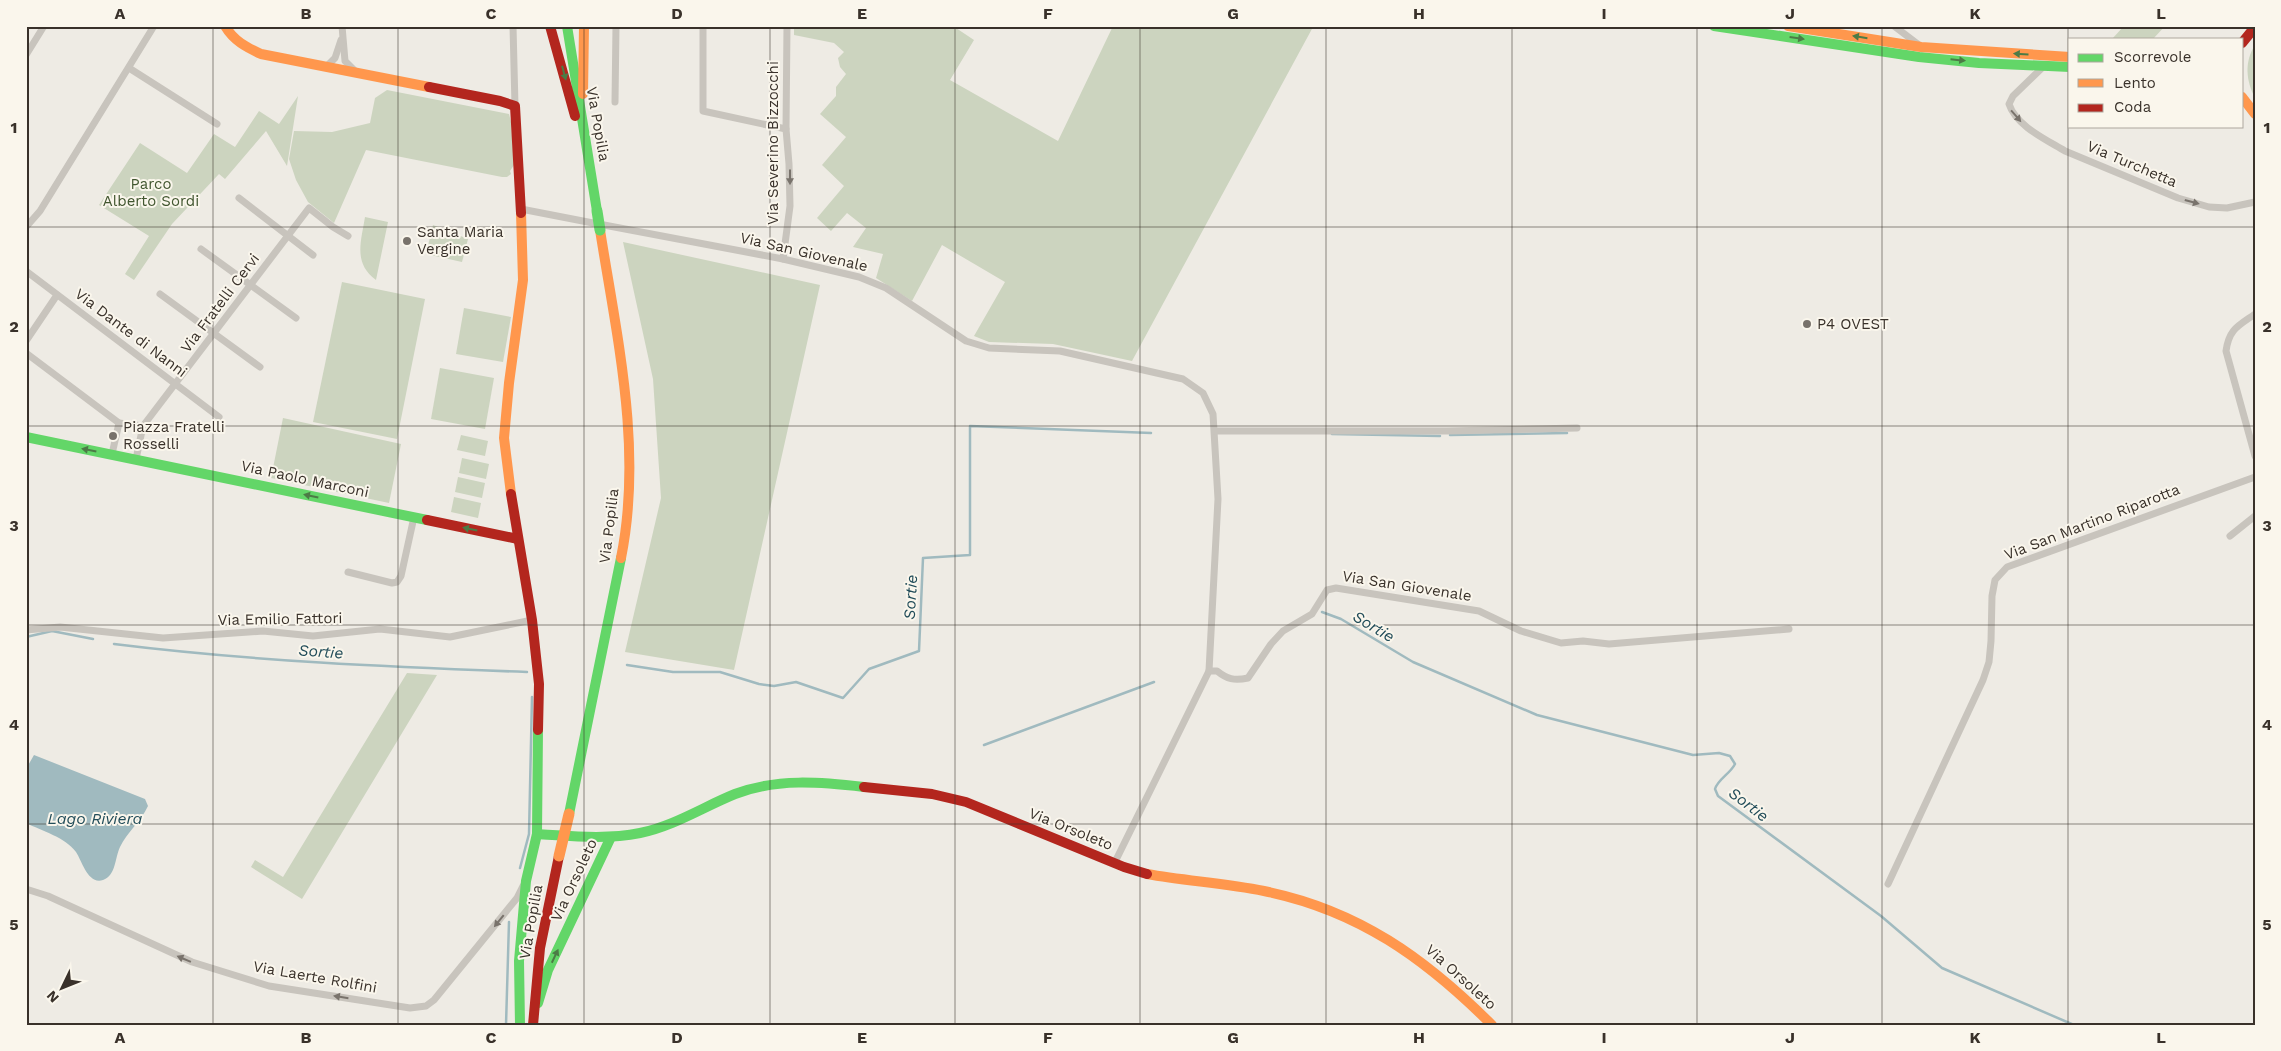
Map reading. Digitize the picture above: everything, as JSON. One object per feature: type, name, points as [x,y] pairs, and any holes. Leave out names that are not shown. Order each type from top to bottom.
[{"type":"street","points":[[26,55],[44,26]]},
{"type":"street","points":[[26,227],[40,211],[154,26]]},
{"type":"street","points":[[224,26],[231,36],[245,48],[261,54],[331,66],[500,101],[515,106]]},
{"type":"street","points":[[342,26],[345,61],[357,72]]},
{"type":"street","name":"Via Popilia","points":[[513,26],[523,280],[509,383],[504,438],[518,539],[532,620],[539,684],[537,834],[526,881],[519,961],[520,1025]]},
{"type":"street","points":[[550,26],[590,166]]},
{"type":"street","name":"Via Popilia","points":[[533,1022],[540,948],[623,548],[630,473],[626,394],[567,26]]},
{"type":"street","points":[[582,116],[584,26]]},
{"type":"street","points":[[615,102],[616,26]]},
{"type":"street","points":[[704,26],[703,111],[786,129]]},
{"type":"street","name":"Via Severino Bizzocchi","points":[[783,259],[790,206],[790,164],[786,129],[787,26]]},
{"type":"street","points":[[1714,26],[1919,57],[2068,67]]},
{"type":"street","points":[[1788,26],[1823,29],[1922,47],[2068,57]]},
{"type":"street","points":[[1894,26],[1922,47]]},
{"type":"street","points":[[2244,41],[2255,27]]},
{"type":"street","points":[[331,66],[342,35]]},
{"type":"street","points":[[331,66],[343,51]]},
{"type":"street","name":"Via Turchetta","points":[[2044,66],[2013,96],[2009,104],[2012,113],[2018,120],[2051,143],[2065,151],[2178,198],[2209,206],[2227,208],[2255,202]]},
{"type":"street","points":[[129,68],[217,124]]},
{"type":"street","points":[[2244,100],[2255,114]]},
{"type":"street","points":[[239,198],[313,255]]},
{"type":"street","name":"Via Fratelli Cervi","points":[[136,459],[143,426],[309,208],[348,236]]},
{"type":"street","name":"Via San Giovenale","points":[[521,209],[599,226],[783,259],[859,278],[886,288],[966,341],[989,348],[1060,351],[1183,380],[1203,393],[1212,414],[1215,431],[1218,499],[1209,671],[1115,862]]},
{"type":"street","points":[[201,248],[296,318]]},
{"type":"street","name":"Via Dante di Nanni","points":[[26,270],[219,417]]},
{"type":"street","points":[[160,294],[260,368]]},
{"type":"street","points":[[26,341],[57,295]]},
{"type":"street","points":[[2255,314],[2234,329],[2228,339],[2226,351],[2255,456]]},
{"type":"street","points":[[26,353],[119,423],[143,426]]},
{"type":"street","points":[[112,454],[119,423]]},
{"type":"street","points":[[1215,431],[1447,431],[1577,428]]},
{"type":"street","name":"Via Paolo Marconi","points":[[26,437],[518,539]]},
{"type":"street","name":"Via San Martino Riparotta","points":[[1888,884],[1983,680],[1991,641],[1992,596],[1995,580],[2007,567],[2255,477]]},
{"type":"street","points":[[2230,536],[2255,516]]},
{"type":"street","points":[[348,572],[392,584],[397,582],[401,576],[414,518]]},
{"type":"street","name":"Via San Giovenale","points":[[1209,671],[1217,671],[1226,678],[1238,680],[1248,678],[1271,644],[1283,631],[1312,614],[1327,590],[1336,588],[1479,611],[1521,631],[1561,643],[1609,644],[1789,629]]},
{"type":"street","name":"Via Emilio Fattori","points":[[26,630],[60,627],[163,638],[264,631],[313,636],[380,629],[450,637],[532,620]]},
{"type":"street","name":"Via Orsoleto","points":[[537,834],[610,839],[659,828],[747,790],[771,784],[815,782],[942,795],[966,802],[1148,874],[1266,891],[1314,905],[1358,922],[1386,935],[1424,962],[1462,993],[1492,1025]]},
{"type":"street","name":"Via Orsoleto","points":[[533,1022],[548,970],[610,839]]},
{"type":"street","name":"Via Laerte Rolfini","points":[[26,889],[48,896],[192,962],[269,986],[410,1008],[426,1006],[434,1000],[517,898],[526,881]]},
{"type":"green space","points":[[794,26],[953,26],[974,40],[950,80],[1058,141],[1113,26],[1313,27],[1132,361],[1053,344],[989,342],[974,336],[1005,282],[942,245],[912,301],[876,278],[883,254],[853,247],[866,228],[847,213],[831,231],[817,218],[844,186],[822,165],[846,137],[820,114],[836,96],[836,87],[846,74],[840,67],[838,58],[844,52],[834,43],[794,35]]},
{"type":"green space","points":[[2124,26],[2165,26],[2154,38],[2113,38]]},
{"type":"green space","points":[[2255,45],[2255,98],[2248,78],[2248,65],[2251,51]]},
{"type":"green space","points":[[387,90],[509,114],[514,165],[510,171],[511,174],[507,177],[502,177],[366,150],[334,223],[308,202],[296,180],[289,159],[294,131],[332,132],[370,123],[375,98]]},
{"type":"green space","name":"Parco Alberto Sordi","points":[[298,96],[287,166],[266,131],[225,179],[219,174],[172,224],[134,280],[125,274],[149,236],[99,205],[140,143],[187,173],[214,134],[235,147],[259,111],[279,124]]},
{"type":"green space","points":[[365,217],[388,222],[376,280],[364,266],[361,259],[360,252]]},
{"type":"green space","points":[[433,225],[468,239],[462,262],[426,254]]},
{"type":"green space","points":[[623,242],[820,285],[734,670],[625,652],[661,498],[653,379]]},
{"type":"green space","points":[[342,282],[425,299],[397,439],[313,422]]},
{"type":"green space","points":[[464,308],[511,317],[503,362],[456,354]]},
{"type":"green space","points":[[440,368],[494,378],[485,429],[431,419]]},
{"type":"green space","points":[[283,418],[401,444],[389,503],[271,478]]},
{"type":"green space","points":[[461,435],[488,441],[485,456],[457,450]]},
{"type":"green space","points":[[462,458],[489,464],[486,479],[459,473]]},
{"type":"green space","points":[[458,477],[485,483],[482,498],[455,492]]},
{"type":"green space","points":[[454,497],[481,503],[478,518],[451,512]]},
{"type":"green space","points":[[407,673],[437,675],[302,899],[251,867],[255,860],[283,877]]},
{"type":"water","name":"Lago Riviera","points":[[34,755],[145,799],[148,806],[123,842],[118,851],[113,870],[107,878],[98,881],[93,879],[89,876],[76,852],[66,842],[26,823],[26,769]]},
{"type":"waterway","name":"Sortie","points":[[627,665],[673,672],[720,672],[759,684],[774,686],[796,682],[843,698],[869,669],[919,651],[923,558],[970,555],[970,426],[1151,433]]},
{"type":"waterway","name":"Sortie","points":[[1450,435],[1567,433]]},
{"type":"waterway","name":"Sortie","points":[[1332,434],[1440,436]]},
{"type":"waterway","name":"Sortie","points":[[1322,612],[1341,619],[1413,662],[1537,715],[1693,755],[1719,753],[1730,756],[1735,764],[1717,785],[1715,789],[1718,796],[1881,916],[1942,968],[2074,1025]]},
{"type":"waterway","name":"Sortie","points":[[26,637],[52,631],[93,639]]},
{"type":"waterway","name":"Sortie","points":[[114,644],[268,659],[527,672]]},
{"type":"waterway","name":"Sortie","points":[[984,745],[1154,682]]},
{"type":"waterway","name":"Sortie","points":[[520,868],[529,834],[532,697]]},
{"type":"waterway","name":"Sortie","points":[[506,1025],[509,922]]},
{"type":"traffic: fast","points":[[567,26],[597,211]]},
{"type":"traffic: fast","points":[[1714,26],[1919,57],[1979,63],[2068,67]]},
{"type":"traffic: fast","points":[[597,211],[600,230]]},
{"type":"traffic: fast","points":[[26,437],[427,520]]},
{"type":"traffic: fast","points":[[569,814],[621,558]]},
{"type":"traffic: fast","points":[[520,1025],[519,961],[526,881],[537,834],[538,730]]},
{"type":"traffic: fast","points":[[537,834],[601,837],[640,833],[665,826],[735,794],[767,785],[815,783],[864,787]]},
{"type":"traffic: fast","points":[[538,1003],[548,970],[610,839]]},
{"type":"traffic: slow","points":[[225,26],[232,36],[250,49],[261,54],[429,87]]},
{"type":"traffic: slow","points":[[583,94],[584,26]]},
{"type":"traffic: slow","points":[[1788,26],[1921,47],[2068,57]]},
{"type":"traffic: slow","points":[[2244,100],[2255,114]]},
{"type":"traffic: slow","points":[[511,494],[504,438],[509,383],[523,280],[521,213]]},
{"type":"traffic: slow","points":[[600,230],[620,353],[629,435],[627,517],[621,558]]},
{"type":"traffic: slow","points":[[559,856],[569,814]]},
{"type":"traffic: slow","points":[[1147,874],[1264,891],[1298,899],[1360,924],[1415,958],[1441,978],[1492,1025]]},
{"type":"traffic: jam","points":[[550,26],[575,116]]},
{"type":"traffic: jam","points":[[2244,41],[2255,27]]},
{"type":"traffic: jam","points":[[429,87],[500,101],[515,106],[521,213]]},
{"type":"traffic: jam","points":[[511,494],[532,620],[539,684],[538,730]]},
{"type":"traffic: jam","points":[[427,520],[518,539]]},
{"type":"traffic: jam","points":[[864,787],[932,794],[966,802],[1124,867],[1147,874]]},
{"type":"traffic: jam","points":[[533,1025],[540,948],[559,856]]},
{"type":"place","name":"Santa Maria Vergine","points":[[407,241]]},
{"type":"place","name":"P4 OVEST","points":[[1807,324]]},
{"type":"place","name":"Piazza Fratelli Rosselli","points":[[113,436]]}]
